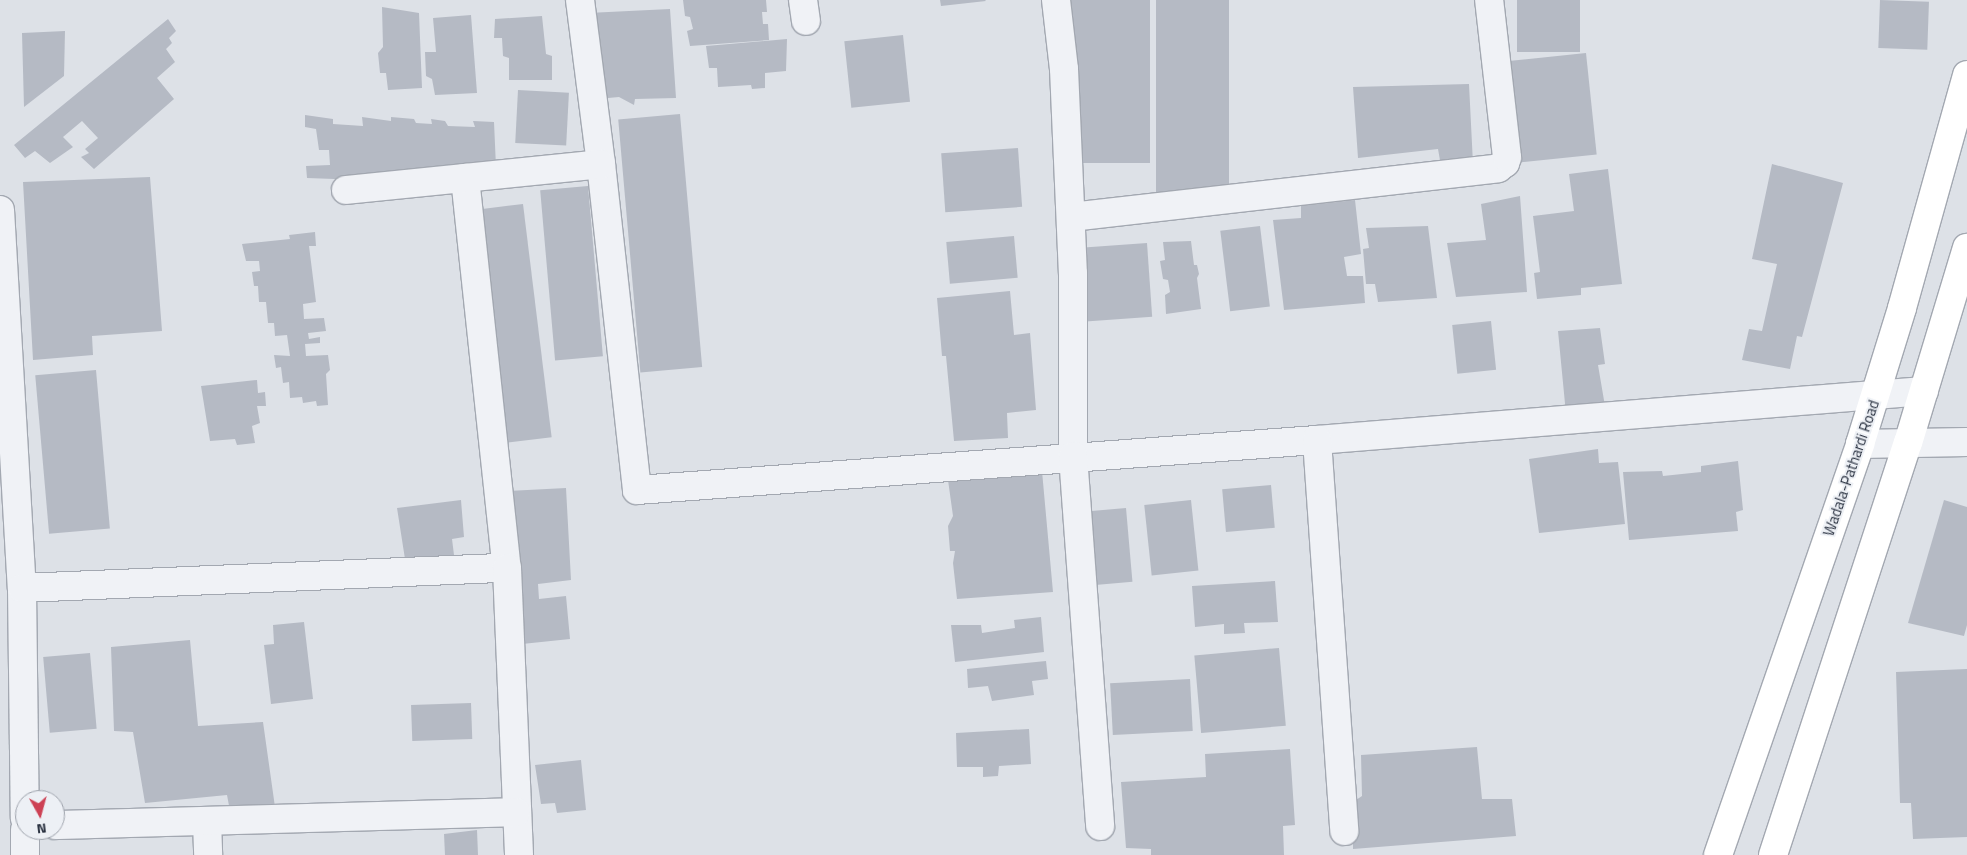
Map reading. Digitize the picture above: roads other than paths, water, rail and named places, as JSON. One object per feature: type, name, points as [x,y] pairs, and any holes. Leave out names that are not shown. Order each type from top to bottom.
[{"type":"main road","name":"Wadala-Pathardi Road","points":[[1718,855],[1860,444],[1965,92]]},
{"type":"main road","points":[[1773,855],[1908,443],[1967,248]]},
{"type":"street","points":[[580,0],[602,164],[637,490],[1073,456],[1317,440],[1924,391]]},
{"type":"street","points":[[1056,0],[1064,69],[1073,274],[1073,456],[1100,826]]},
{"type":"street","points":[[1070,217],[1498,168],[1505,163],[1507,157],[1489,0]]},
{"type":"street","points":[[346,190],[602,164]]},
{"type":"street","points":[[465,178],[507,568],[519,855]]},
{"type":"street","points":[[0,210],[22,588],[25,790]]},
{"type":"street","points":[[1317,440],[1344,831]]},
{"type":"street","points":[[1860,444],[1967,442]]},
{"type":"street","points":[[22,588],[507,568]]},
{"type":"street","points":[[65,824],[516,812]]},
{"type":"street","points":[[207,821],[208,855]]},
{"type":"street","points":[[25,840],[25,855]]}]
